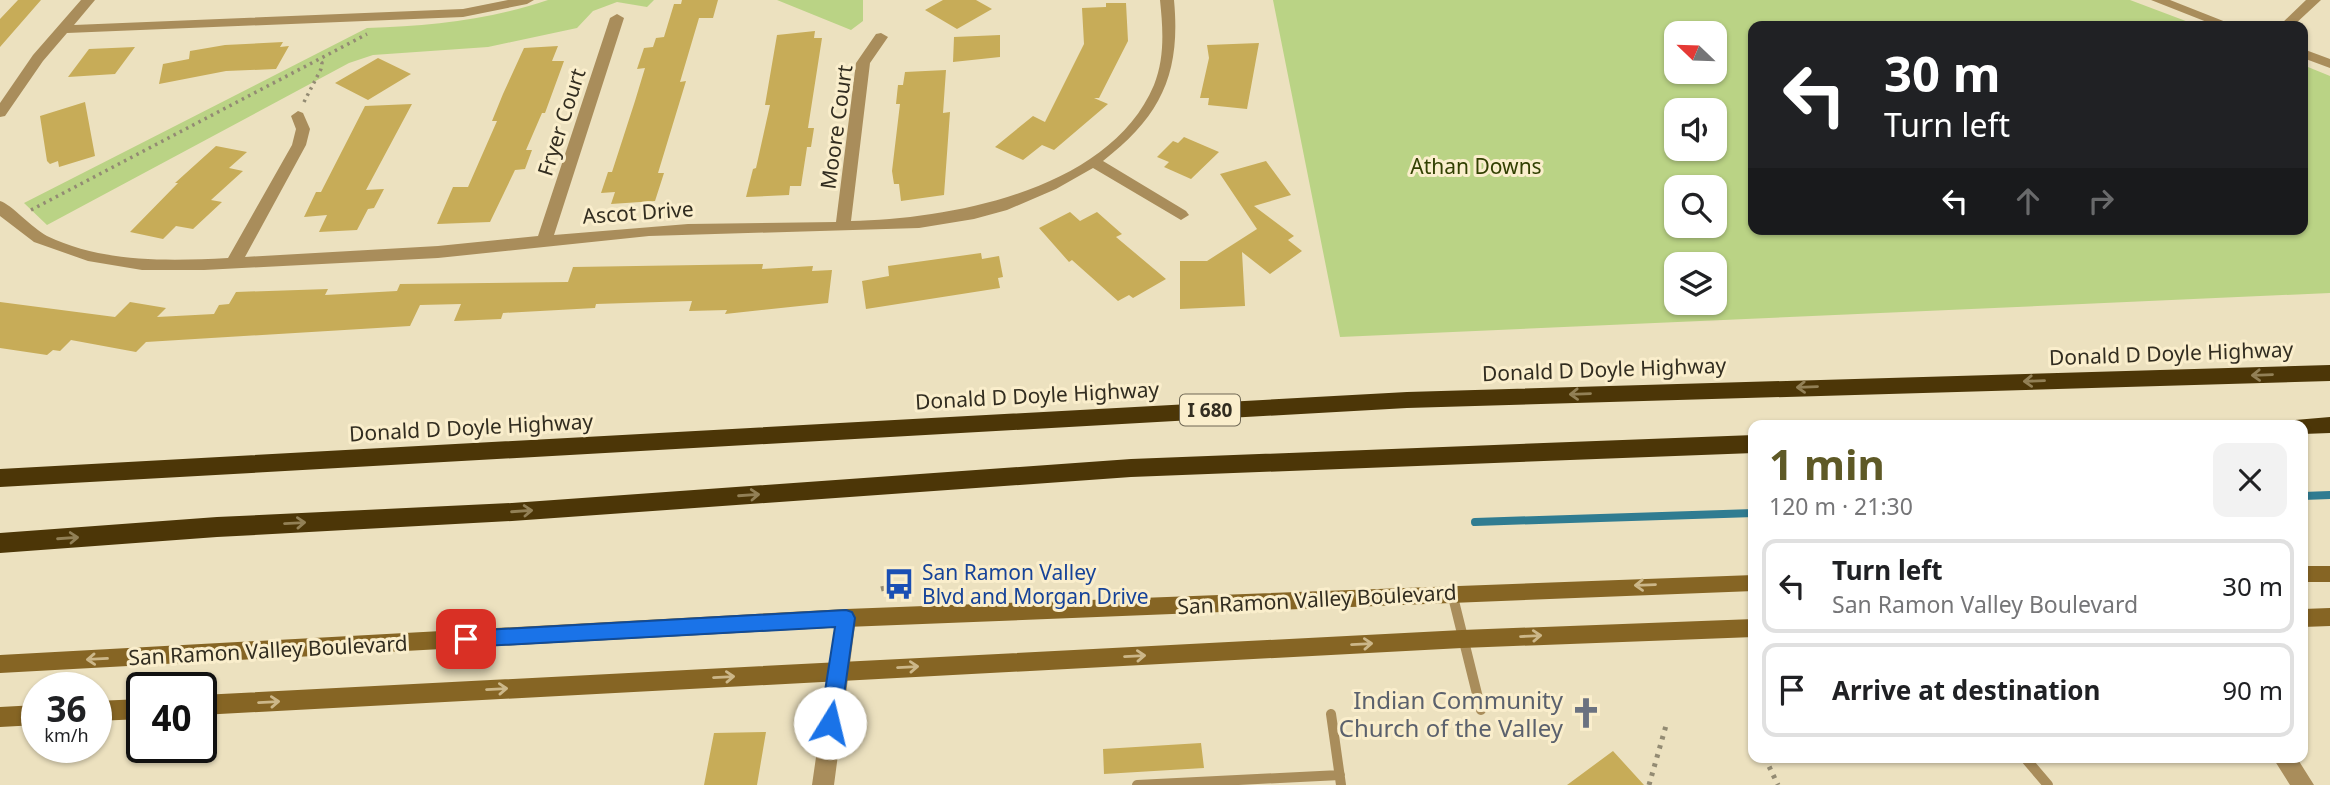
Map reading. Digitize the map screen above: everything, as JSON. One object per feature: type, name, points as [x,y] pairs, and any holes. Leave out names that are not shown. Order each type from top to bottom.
[{"type":"highway","name":"Donald D Doyle Highway","points":[[0,478],[1407,400],[2330,373]]},
{"type":"highway","points":[[2308,426],[2330,425]]},
{"type":"highway","points":[[0,543],[217,527],[512,512],[1131,468],[1748,444]]},
{"type":"main road","points":[[2308,574],[2330,574]]},
{"type":"main road","name":"San Ramon Valley Boulevard","points":[[0,664],[846,618],[1748,583]]},
{"type":"main road","points":[[2308,618],[2330,617]]},
{"type":"main road","points":[[217,704],[1462,639],[1748,628]]},
{"type":"main road","points":[[0,717],[21,716]]},
{"type":"street","points":[[0,113],[88,0]]},
{"type":"street","points":[[63,29],[484,11],[527,0]]},
{"type":"street","name":"Ascot Drive","points":[[0,206],[8,225],[84,256],[155,265],[440,251],[545,239],[743,227],[844,227],[924,223],[978,212],[1026,197],[1093,162],[1141,118],[1160,86],[1169,56],[1167,0]]},
{"type":"street","points":[[2158,0],[2215,21]]},
{"type":"street","points":[[2291,21],[2314,0]]},
{"type":"street","name":"Fryer Court","points":[[545,239],[617,18]]},
{"type":"street","name":"Moore Court","points":[[844,227],[863,63],[881,37]]},
{"type":"street","points":[[2308,54],[2330,64]]},
{"type":"street","points":[[234,262],[299,145],[303,128],[298,116]]},
{"type":"street","points":[[1093,162],[1181,215]]},
{"type":"street","points":[[823,785],[832,703],[840,671],[846,618]]},
{"type":"street","points":[[2288,763],[2303,785]]},
{"type":"lane","points":[[1452,593],[1481,710]]},
{"type":"lane","points":[[1136,785],[1341,780],[1331,714]]},
{"type":"lane","points":[[2029,763],[2048,785]]},
{"type":"path","points":[[8,225],[400,16]]},
{"type":"path","points":[[298,116],[321,69],[318,60]]},
{"type":"path","points":[[881,589],[899,584]]},
{"type":"path","points":[[1649,785],[1667,722]]},
{"type":"path","points":[[1767,763],[1778,785]]},
{"type":"green space","points":[[548,0],[654,0],[647,7],[617,2],[593,11],[577,28],[488,47],[373,55],[349,63],[47,225],[24,203],[367,28],[459,21],[503,13]]},
{"type":"green space","points":[[777,0],[863,0],[863,21],[851,30]]},
{"type":"green space","name":"Athan Downs","points":[[1273,0],[2130,0],[2186,21],[1748,21],[1748,235],[2308,235],[2308,67],[2330,76],[2330,293],[1340,337]]},
{"type":"building","points":[[18,0],[41,0],[0,47],[0,19]]},
{"type":"building","points":[[682,0],[718,0],[713,18],[699,18],[680,82],[686,81],[658,173],[664,173],[655,201],[611,204],[615,192],[601,193],[608,172],[612,172],[645,68],[637,69],[644,48],[653,47],[656,38],[664,37],[674,4],[681,4]]},
{"type":"building","points":[[943,0],[976,0],[992,9],[957,29],[925,10]]},
{"type":"building","points":[[1106,3],[1126,3],[1128,41],[1099,98],[1094,98],[1108,104],[1054,150],[1042,145],[1023,160],[995,147],[1033,116],[1045,122],[1084,44],[1082,8],[1106,7]]},
{"type":"building","points":[[815,31],[814,38],[822,38],[808,128],[814,128],[811,147],[807,147],[801,186],[790,186],[789,195],[746,197],[753,169],[756,168],[770,105],[765,105],[777,35]]},
{"type":"building","points":[[1000,35],[1000,57],[953,62],[954,37]]},
{"type":"building","points":[[283,42],[280,47],[289,46],[276,69],[226,71],[159,84],[163,64],[189,59],[190,51],[225,45]]},
{"type":"building","points":[[1259,43],[1247,109],[1208,105],[1209,98],[1200,98],[1209,58],[1207,45]]},
{"type":"building","points":[[558,46],[552,61],[564,61],[545,113],[542,113],[526,150],[532,150],[525,169],[515,170],[490,222],[437,224],[453,187],[468,187],[497,121],[492,121],[524,48]]},
{"type":"building","points":[[135,47],[115,74],[68,77],[89,49]]},
{"type":"building","points":[[378,58],[411,74],[368,100],[335,83]]},
{"type":"building","points":[[946,70],[943,113],[950,112],[944,195],[901,201],[899,184],[894,184],[892,171],[900,104],[896,104],[898,85],[903,85],[905,72]]},
{"type":"building","points":[[85,102],[95,156],[59,167],[58,161],[50,164],[47,161],[40,116]]},
{"type":"building","points":[[412,104],[366,190],[384,189],[374,208],[368,209],[357,230],[319,232],[327,215],[304,217],[316,192],[321,192],[365,106]]},
{"type":"building","points":[[1184,137],[1219,152],[1191,179],[1164,167],[1169,162],[1157,157],[1173,141],[1178,143]]},
{"type":"building","points":[[216,146],[247,152],[229,168],[243,171],[211,200],[222,202],[193,229],[176,226],[163,239],[130,232],[178,183],[175,183]]},
{"type":"building","points":[[1266,161],[1291,195],[1254,206],[1294,236],[1288,240],[1302,251],[1270,274],[1242,252],[1245,306],[1180,309],[1180,261],[1207,261],[1257,229],[1220,174]]},
{"type":"building","points":[[1070,212],[1080,221],[1097,212],[1122,234],[1116,237],[1166,279],[1133,298],[1129,295],[1118,301],[1072,260],[1069,262],[1039,228]]},
{"type":"building","points":[[981,253],[982,259],[999,256],[1003,277],[998,278],[1000,288],[866,309],[862,281],[889,276],[888,266]]},
{"type":"building","points":[[763,264],[762,269],[813,266],[812,271],[832,270],[828,303],[725,314],[727,310],[689,311],[692,301],[596,304],[595,308],[503,313],[501,319],[454,321],[461,304],[420,305],[410,326],[146,342],[136,352],[71,340],[60,351],[53,350],[47,355],[0,348],[0,302],[115,317],[130,302],[166,308],[157,317],[214,314],[219,305],[229,304],[236,292],[328,289],[325,295],[397,291],[400,284],[568,282],[573,267]]},
{"type":"building","points":[[766,732],[757,785],[704,785],[714,733]]},
{"type":"building","points":[[1201,743],[1204,768],[1104,774],[1103,749]]},
{"type":"building","points":[[1613,751],[1644,785],[1567,785]]},
{"type":"waterway","points":[[2308,496],[2330,495]]},
{"type":"waterway","points":[[1475,522],[1748,513]]},
{"type":"place","name":"San Ramon Valley Blvd and Morgan Drive","points":[[899,584]]},
{"type":"place","name":"Indian Community Church of the Valley","points":[[1586,713]]},
{"type":"route","points":[[466,639],[846,618],[830,723]]}]
